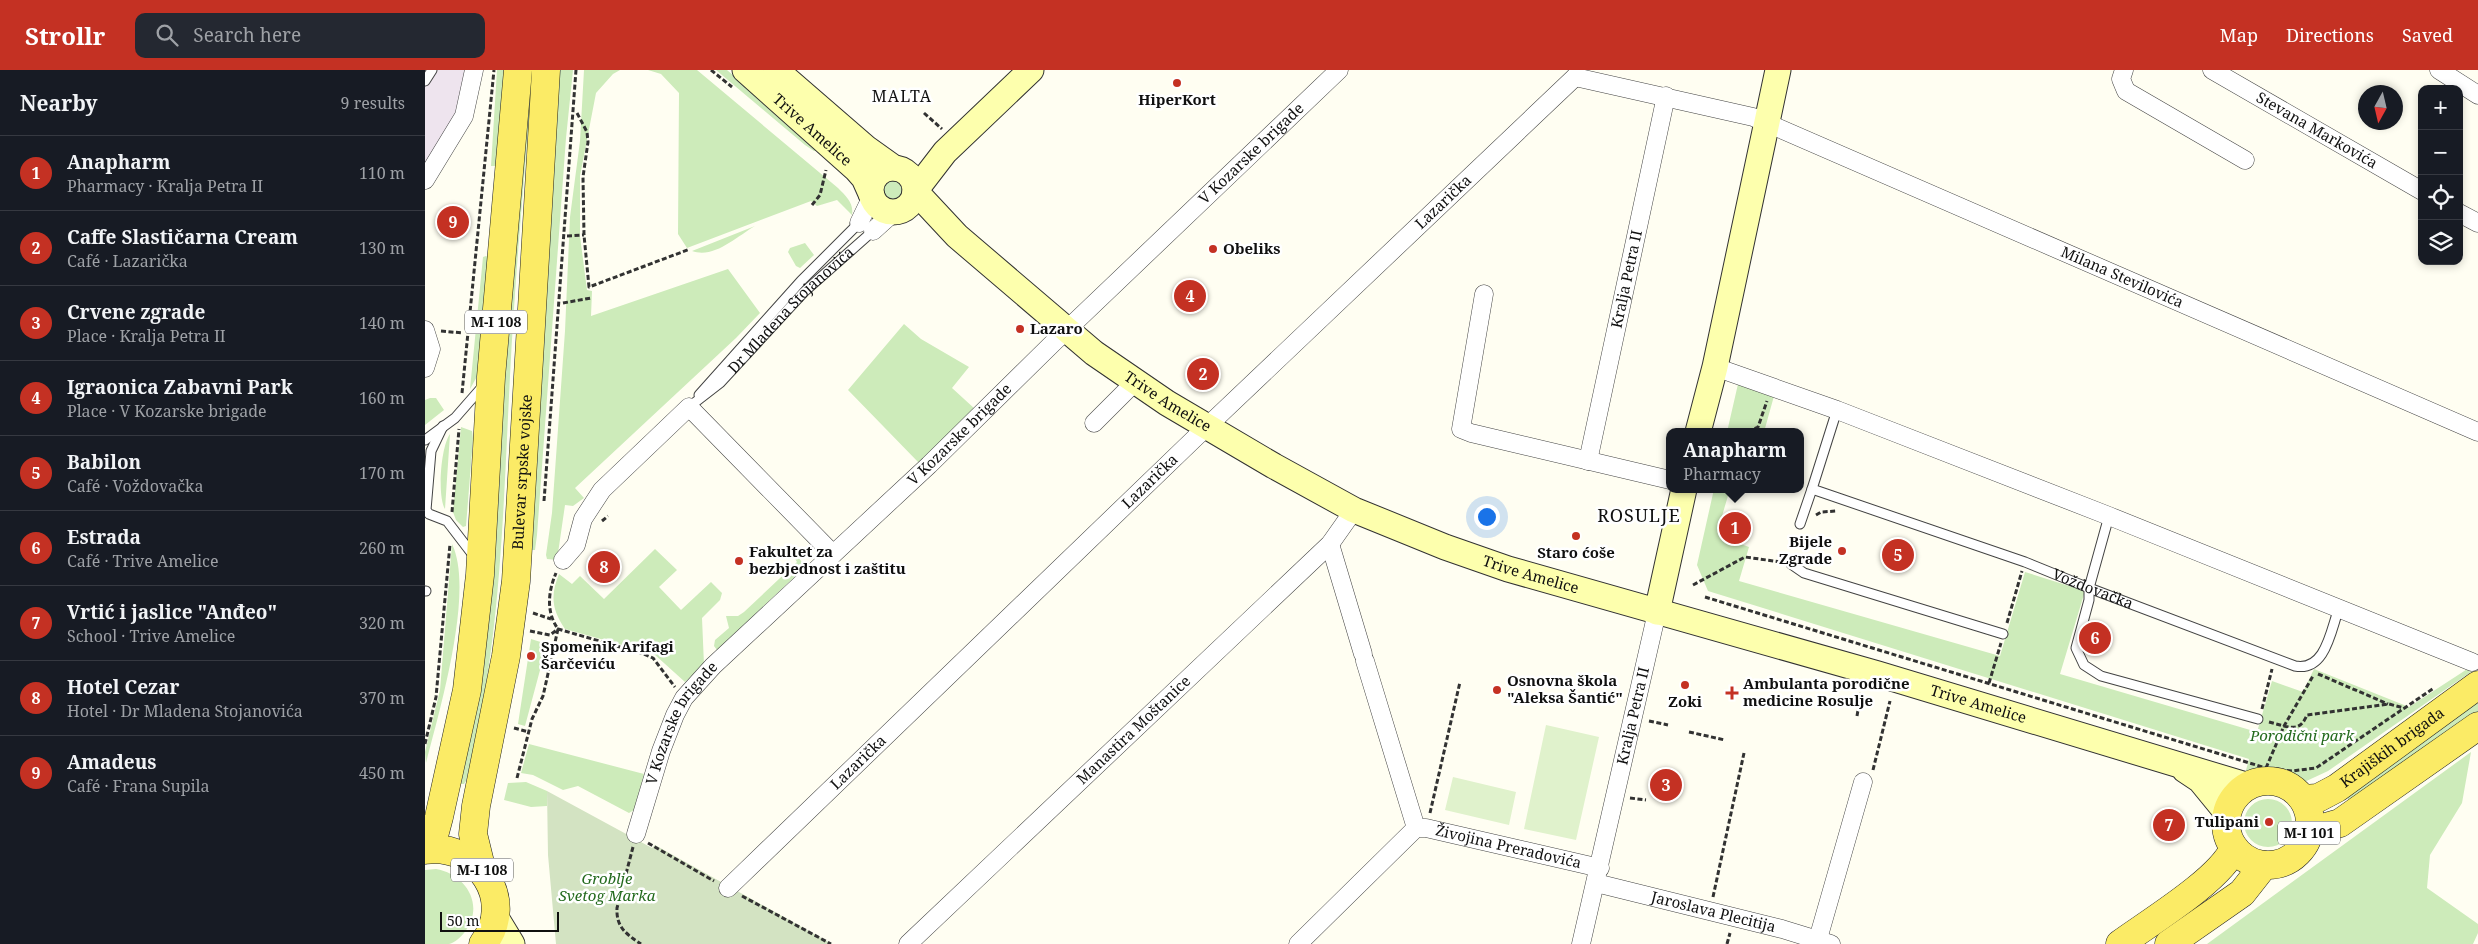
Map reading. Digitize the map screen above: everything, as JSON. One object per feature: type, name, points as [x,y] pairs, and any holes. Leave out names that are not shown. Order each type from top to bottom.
[{"type":"main road","name":"M-I 108","points":[[425,844],[435,832],[439,818],[467,690],[480,575],[491,377],[518,70]]},
{"type":"main road","name":"Bulevar srpske vojske","points":[[482,871],[473,834],[476,806],[506,656],[516,581],[546,70]]},
{"type":"main road","points":[[543,111],[553,70]]},
{"type":"main road","name":"Trive Amelice","points":[[745,70],[857,170],[868,184],[872,196]]},
{"type":"main road","name":"Trive Amelice","points":[[776,70],[866,148],[905,177],[957,236],[1066,330],[1135,382],[1207,427],[1354,510],[1477,559],[1878,674],[2177,764],[2257,777]]},
{"type":"main road","points":[[905,177],[944,140],[1031,70]]},
{"type":"main road","points":[[1699,428],[1715,367],[1778,70]]},
{"type":"main road","points":[[883,171],[905,177],[910,204],[894,212],[880,208],[872,196],[871,188],[875,178],[883,171]]},
{"type":"main road","name":"Trive Amelice","points":[[894,212],[927,218],[957,236]]},
{"type":"main road","name":"Kralja Petra II","points":[[1657,612],[1683,493]]},
{"type":"main road","points":[[425,788],[456,665],[476,608]]},
{"type":"main road","name":"Krajiških brigada","points":[[2303,799],[2318,798],[2337,788],[2475,674]]},
{"type":"main road","name":"Krajiških brigada","points":[[2309,832],[2340,823],[2478,726]]},
{"type":"main road","name":"Trive Amelice","points":[[2177,764],[2200,780],[2227,813]]},
{"type":"main road","points":[[2169,944],[2242,893],[2264,865],[2252,862],[2234,848],[2227,836],[2225,823],[2233,798],[2257,777]]},
{"type":"main road","name":"M-I 101","points":[[2257,777],[2282,783],[2293,789],[2303,799],[2310,821],[2305,844],[2292,857],[2276,864],[2264,865]]},
{"type":"main road","name":"M-I 108","points":[[425,850],[435,848],[453,851],[469,858],[482,871],[491,885],[495,900],[495,916],[491,930],[483,944]]},
{"type":"main road","points":[[2120,944],[2201,884],[2230,858],[2234,848]]},
{"type":"main road","points":[[495,916],[512,944]]},
{"type":"street","points":[[425,180],[464,116],[474,70]]},
{"type":"street","name":"V Kozarske brigade","points":[[636,834],[661,751],[684,698],[713,666],[929,465],[1066,330],[1339,70]]},
{"type":"street","points":[[2123,70],[2121,78],[2126,91],[2245,160]]},
{"type":"street","name":"Stevana Markovića","points":[[2212,70],[2418,189]]},
{"type":"street","points":[[2439,70],[2478,95]]},
{"type":"street","points":[[1572,74],[1747,115],[1767,123]]},
{"type":"street","name":"Lazarička","points":[[728,888],[1572,74]]},
{"type":"street","name":"Kralja Petra II","points":[[1588,461],[1665,96]]},
{"type":"street","name":"Milana Stevilovića","points":[[1767,123],[2478,432]]},
{"type":"street","name":"Dr Mladena Stojanovića","points":[[866,226],[867,211],[872,196]]},
{"type":"street","name":"Dr Mladena Stojanovića","points":[[866,226],[894,212]]},
{"type":"street","points":[[2463,215],[2478,223]]},
{"type":"street","points":[[1484,294],[1461,429],[1471,434],[1666,479]]},
{"type":"street","points":[[425,368],[431,349],[433,330]]},
{"type":"street","points":[[1715,367],[1837,410],[2339,608],[2475,674]]},
{"type":"street","points":[[1095,423],[1135,382]]},
{"type":"street","points":[[689,407],[833,554]]},
{"type":"street","name":"Dr Mladena Stojanovića","points":[[563,560],[576,544],[583,519],[602,490],[689,407]]},
{"type":"street","name":"Manastira Moštanice","points":[[908,944],[1330,544],[1354,510]]},
{"type":"street","name":"Živojina Preradovića","points":[[1330,544],[1364,658],[1421,828]]},
{"type":"street","name":"Kralja Petra II","points":[[1581,944],[1657,612]]},
{"type":"street","points":[[1825,942],[1865,777]]},
{"type":"street","name":"Živojina Preradovića","points":[[1421,828],[1598,875]]},
{"type":"street","name":"Živojina Preradovića","points":[[1298,944],[1421,828]]},
{"type":"street","name":"Jaroslava Plecitija","points":[[1598,875],[1709,911],[1825,942]]},
{"type":"lane","points":[[425,81],[432,70]]},
{"type":"lane","name":"Dr Mladena Stojanovića","points":[[689,407],[720,383],[866,226]]},
{"type":"lane","name":"Dr Mladena Stojanovića","points":[[689,407],[710,380],[801,281],[866,226]]},
{"type":"lane","points":[[425,439],[455,418],[491,377]]},
{"type":"lane","points":[[1800,524],[1837,410]]},
{"type":"lane","points":[[425,448],[443,426]]},
{"type":"lane","points":[[443,426],[431,450],[427,514],[443,519],[451,526],[475,558],[480,575]]},
{"type":"lane","name":"Voždovačka","points":[[1811,489],[2025,562],[2300,667],[2311,666],[2319,659],[2339,608]]},
{"type":"lane","points":[[2109,516],[2089,588],[2089,600],[2076,648],[2084,665],[2101,676],[2258,720]]},
{"type":"lane","points":[[1791,564],[1804,573],[2003,634]]},
{"type":"lane","points":[[2397,783],[2431,772]]},
{"type":"path","points":[[577,113],[587,132],[588,142],[583,177],[584,235],[589,287],[690,249]]},
{"type":"path","points":[[924,113],[944,140]]},
{"type":"path","points":[[813,205],[820,195],[826,170]]},
{"type":"path","points":[[567,236],[584,235]]},
{"type":"path","points":[[563,303],[591,298]]},
{"type":"path","points":[[433,330],[463,333]]},
{"type":"path","points":[[1754,428],[1758,426],[1768,396]]},
{"type":"path","points":[[1800,524],[1821,512],[1833,510],[1842,513]]},
{"type":"path","points":[[1693,585],[1745,557],[1791,564]]},
{"type":"path","points":[[563,560],[549,593],[551,619],[558,629],[653,658],[684,698]]},
{"type":"path","points":[[1989,683],[2025,562]]},
{"type":"path","points":[[2013,571],[2029,576]]},
{"type":"path","points":[[1705,597],[1989,683],[2257,777],[2316,768],[2437,687]]},
{"type":"path","points":[[533,613],[551,619]]},
{"type":"path","points":[[529,631],[550,635],[558,629]]},
{"type":"path","points":[[517,778],[534,714],[543,696],[558,629]]},
{"type":"path","points":[[2280,668],[2273,665],[2258,720],[2294,728],[2299,726],[2307,715],[2389,704]]},
{"type":"path","points":[[2257,777],[2315,672]]},
{"type":"path","points":[[2307,674],[2315,672],[2389,704],[2405,708]]},
{"type":"path","points":[[1421,828],[1460,682]]},
{"type":"path","points":[[1857,716],[1861,693]]},
{"type":"path","points":[[1865,777],[1874,769],[1889,701]]},
{"type":"path","points":[[1646,721],[1668,725]]},
{"type":"path","points":[[514,728],[529,732]]},
{"type":"path","points":[[1689,732],[1725,740]]},
{"type":"path","points":[[1709,911],[1744,753]]},
{"type":"path","points":[[1629,798],[1646,800]]},
{"type":"path","points":[[636,834],[616,917],[626,934],[641,944]]},
{"type":"shaded area","points":[[425,70],[468,70],[462,107],[425,170]]},
{"type":"green space","points":[[497,70],[504,70],[496,166],[491,166]]},
{"type":"green space","points":[[521,70],[533,70],[515,300],[499,580],[487,681],[478,731],[466,781],[464,784],[460,784]]},
{"type":"green space","points":[[558,70],[573,70],[566,138],[537,535],[535,550],[528,550]]},
{"type":"green space","points":[[584,70],[620,70],[613,74],[596,93],[580,176],[580,236],[587,290],[592,291],[591,316],[728,269],[760,313],[736,338],[575,488],[584,498],[573,506],[565,505],[557,560],[547,559],[546,555],[552,513],[565,331],[570,217],[580,141]]},
{"type":"green space","points":[[648,70],[697,70],[838,188],[851,203],[852,215],[837,200],[817,206],[811,201],[687,248],[678,234],[679,93],[661,74]]},
{"type":"green space","points":[[716,70],[727,70],[820,150],[814,151],[805,145]]},
{"type":"green space","points":[[890,180],[898,181],[906,186],[907,194],[896,202],[882,199],[880,185]]},
{"type":"green space","points":[[755,226],[717,250],[700,253],[692,251]]},
{"type":"green space","points":[[805,243],[814,255],[800,268],[796,266],[788,252],[790,248]]},
{"type":"green space","points":[[483,257],[488,257],[479,373],[470,389]]},
{"type":"green space","points":[[904,324],[921,339],[969,367],[952,388],[975,409],[919,463],[848,390]]},
{"type":"green space","points":[[1738,384],[1774,396],[1765,428],[1728,428]]},
{"type":"green space","points":[[436,398],[444,410],[425,425],[425,400]]},
{"type":"green space","points":[[461,427],[472,431],[473,439],[466,526],[463,527],[456,520],[453,512]]},
{"type":"green space","points":[[450,434],[445,509],[441,493],[441,471],[444,449]]},
{"type":"green space","name":"Porodični park","points":[[1713,493],[1729,493],[1722,516],[1731,519],[1728,532],[1737,535],[1735,542],[1749,547],[1739,581],[2000,656],[2025,572],[2085,591],[2060,674],[2257,732],[2272,681],[2303,692],[2314,669],[2409,707],[2478,662],[2478,667],[2328,771],[2300,784],[2274,773],[2245,774],[2249,759],[1708,591],[1697,565]]},
{"type":"green space","points":[[452,544],[458,565],[457,620],[453,652],[426,763],[425,752],[440,690]]},
{"type":"green space","points":[[655,549],[677,570],[659,587],[681,610],[711,582],[722,593],[720,600],[702,618],[704,665],[685,682],[654,654],[565,629],[555,609],[554,589],[559,574],[572,584],[580,576],[604,599]]},
{"type":"green space","points":[[793,552],[803,563],[804,568],[717,650],[714,646],[715,640],[729,628],[726,616],[738,616],[744,612],[797,562],[792,554]]},
{"type":"green space","points":[[531,639],[547,644],[525,726],[518,724]]},
{"type":"green space","points":[[2478,696],[2478,712],[2350,803],[2344,792]]},
{"type":"green space","points":[[1546,725],[1599,737],[1576,840],[1524,829]]},
{"type":"green space","points":[[529,744],[644,774],[634,810],[629,813],[578,786],[563,790],[533,775],[521,773]]},
{"type":"green space","points":[[2471,752],[2462,803],[2430,855],[2427,888],[2478,924],[2478,933],[2473,944],[2207,944]]},
{"type":"green space","points":[[1453,777],[1516,792],[1509,825],[1445,810]]},
{"type":"green space","points":[[526,782],[547,791],[547,806],[531,807],[504,800],[508,783]]},
{"type":"green space","name":"Groblje Svetog Marka","points":[[547,791],[652,848],[655,845],[832,944],[556,944],[548,855]]},
{"type":"green space","points":[[2263,799],[2273,799],[2282,803],[2288,809],[2291,814],[2291,832],[2282,843],[2273,847],[2263,847],[2254,843],[2248,837],[2244,828],[2244,818],[2248,809],[2254,803]]},
{"type":"green space","points":[[436,869],[447,872],[464,884],[473,902],[470,923],[461,936],[449,944],[425,944],[425,870]]},
{"type":"place","name":"HiperKort","points":[[1177,83]]},
{"type":"place","name":"Amadeus","points":[[453,222]]},
{"type":"place","name":"Obeliks","points":[[1213,249]]},
{"type":"place","name":"Igraonica Zabavni Park","points":[[1190,296]]},
{"type":"place","name":"Lazaro","points":[[1020,329]]},
{"type":"place","name":"Caffe Slastičarna Cream","points":[[1203,374]]},
{"type":"place","name":"Anapharm","points":[[1735,528]]},
{"type":"place","name":"Staro ćoše","points":[[1576,536]]},
{"type":"place","name":"Bijele Zgrade","points":[[1842,551]]},
{"type":"place","name":"Babilon","points":[[1898,555]]},
{"type":"place","name":"Fakultet za bezbjednost i zaštitu","points":[[739,561]]},
{"type":"place","name":"Hotel Cezar","points":[[604,567]]},
{"type":"place","name":"Estrada","points":[[2095,638]]},
{"type":"place","name":"Spomenik Arifagi Šarčeviću","points":[[531,656]]},
{"type":"place","name":"Zoki","points":[[1685,685]]},
{"type":"place","name":"Osnovna škola \"Aleksa Šantić\"","points":[[1497,690]]},
{"type":"place","name":"Ambulanta porodične medicine Rosulje","points":[[1732,693]]},
{"type":"place","name":"Crvene zgrade","points":[[1666,785]]},
{"type":"place","name":"Tulipani","points":[[2269,822]]},
{"type":"place","name":"Vrtić i jaslice \"Anđeo\"","points":[[2169,825]]},
{"type":"district","name":"MALTA","points":[[902,96]]},
{"type":"district","name":"ROSULJE","points":[[1639,516]]}]
